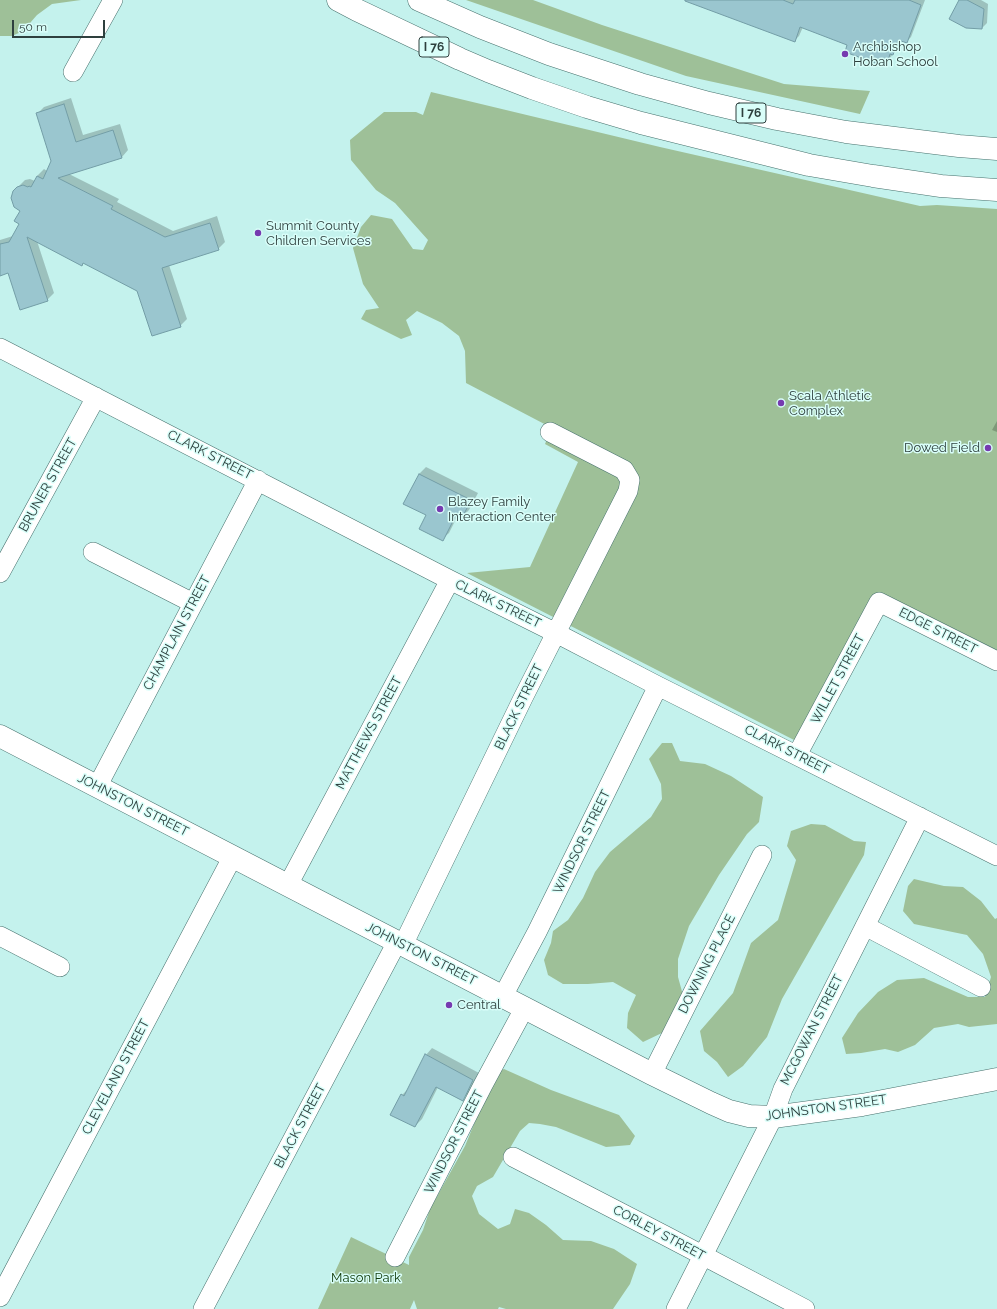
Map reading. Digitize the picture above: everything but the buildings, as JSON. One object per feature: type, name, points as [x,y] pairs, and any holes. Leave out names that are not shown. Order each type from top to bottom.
[{"type":"main road","name":"I 76","points":[[338,0],[488,71],[587,107],[641,123],[809,165],[941,186],[997,190]]},
{"type":"main road","name":"I 76","points":[[419,0],[480,27],[549,54],[640,84],[709,103],[846,132],[959,146],[997,149]]},
{"type":"main road","name":"JOHNSTON STREET","points":[[0,736],[652,1074],[729,1111],[749,1116],[773,1117],[862,1105],[997,1079]]},
{"type":"street","points":[[73,72],[113,0]]},
{"type":"street","name":"CLARK STREET","points":[[0,348],[658,686],[997,856]]},
{"type":"street","name":"BRUNER STREET","points":[[0,573],[7,545],[96,397]]},
{"type":"street","name":"BLACK STREET","points":[[203,1309],[400,944],[628,491],[630,480],[624,470],[550,432]]},
{"type":"street","name":"CHAMPLAIN STREET","points":[[96,787],[258,480]]},
{"type":"street","points":[[93,552],[193,603]]},
{"type":"street","name":"MATTHEWS STREET","points":[[288,885],[450,580]]},
{"type":"street","name":"EDGE STREET","points":[[879,602],[997,661]]},
{"type":"street","name":"WILLET STREET","points":[[797,755],[879,602]]},
{"type":"street","name":"WINDSOR STREET","points":[[503,996],[537,932],[658,686]]},
{"type":"street","name":"MCGOWAN STREET","points":[[676,1309],[773,1117],[783,1089],[920,817]]},
{"type":"street","name":"DOWNING PLACE","points":[[652,1074],[762,855]]},
{"type":"street","name":"CLEVELAND STREET","points":[[0,1297],[233,856]]},
{"type":"street","points":[[865,926],[981,987]]},
{"type":"street","points":[[0,936],[60,967]]},
{"type":"street","name":"WINDSOR STREET","points":[[395,1257],[483,1085],[525,1007]]},
{"type":"street","name":"CORLEY STREET","points":[[513,1157],[804,1309]]},
{"type":"green space","points":[[0,0],[81,0],[52,4],[37,15],[23,31],[12,36],[0,36]]},
{"type":"green space","points":[[466,0],[533,0],[602,25],[784,84],[870,91],[860,114],[686,76]]},
{"type":"green space","name":"Scala Athletic Complex","points":[[431,92],[660,147],[920,206],[937,205],[997,209],[997,670],[872,605],[796,741],[467,573],[530,567],[578,462],[545,444],[552,428],[466,383],[465,351],[459,336],[442,323],[417,311],[406,320],[412,335],[401,339],[361,319],[366,310],[379,308],[363,284],[353,248],[361,227],[371,215],[392,219],[413,249],[423,250],[428,240],[395,203],[376,190],[351,160],[350,140],[384,112],[416,112],[423,115]]},
{"type":"green space","points":[[662,743],[672,743],[680,761],[705,764],[731,776],[763,797],[759,822],[747,834],[719,875],[689,926],[678,959],[678,977],[683,995],[664,1032],[643,1042],[627,1028],[628,1013],[636,995],[613,982],[563,984],[548,975],[544,960],[551,943],[553,931],[568,920],[583,898],[595,872],[610,852],[651,817],[662,799],[661,784],[649,759]]},
{"type":"green space","points":[[811,824],[825,825],[854,841],[866,842],[864,855],[782,999],[767,1037],[743,1066],[728,1077],[717,1062],[704,1051],[700,1031],[733,993],[751,943],[778,920],[796,860],[787,846],[791,831]]},
{"type":"green space","points":[[914,879],[944,886],[963,887],[981,901],[995,919],[997,918],[997,1024],[969,1027],[958,1024],[934,1028],[915,1045],[898,1052],[885,1049],[846,1054],[842,1038],[858,1013],[878,992],[897,980],[924,978],[968,997],[985,997],[991,977],[983,954],[967,935],[914,924],[903,911],[908,886]]},
{"type":"green space","name":"Mason Park","points":[[504,1069],[551,1090],[619,1115],[635,1136],[630,1145],[606,1147],[556,1127],[529,1123],[520,1131],[493,1177],[477,1186],[472,1196],[479,1214],[498,1229],[510,1224],[515,1209],[529,1213],[563,1240],[591,1241],[614,1249],[637,1264],[630,1284],[613,1309],[506,1309],[499,1307],[498,1309],[417,1309],[414,1300],[410,1309],[318,1309],[351,1237],[409,1265],[409,1257],[423,1230],[430,1209],[465,1146],[486,1095],[498,1072]]},
{"type":"place","name":"Archbishop Hoban School","points":[[845,54]]},
{"type":"place","name":"Summit County Children Services","points":[[258,233]]},
{"type":"place","name":"Scala Athletic Complex","points":[[781,403]]},
{"type":"place","name":"Dowed Field","points":[[988,448]]},
{"type":"place","name":"Blazey Family Interaction Center","points":[[440,509]]},
{"type":"place","name":"Central","points":[[449,1005]]}]
